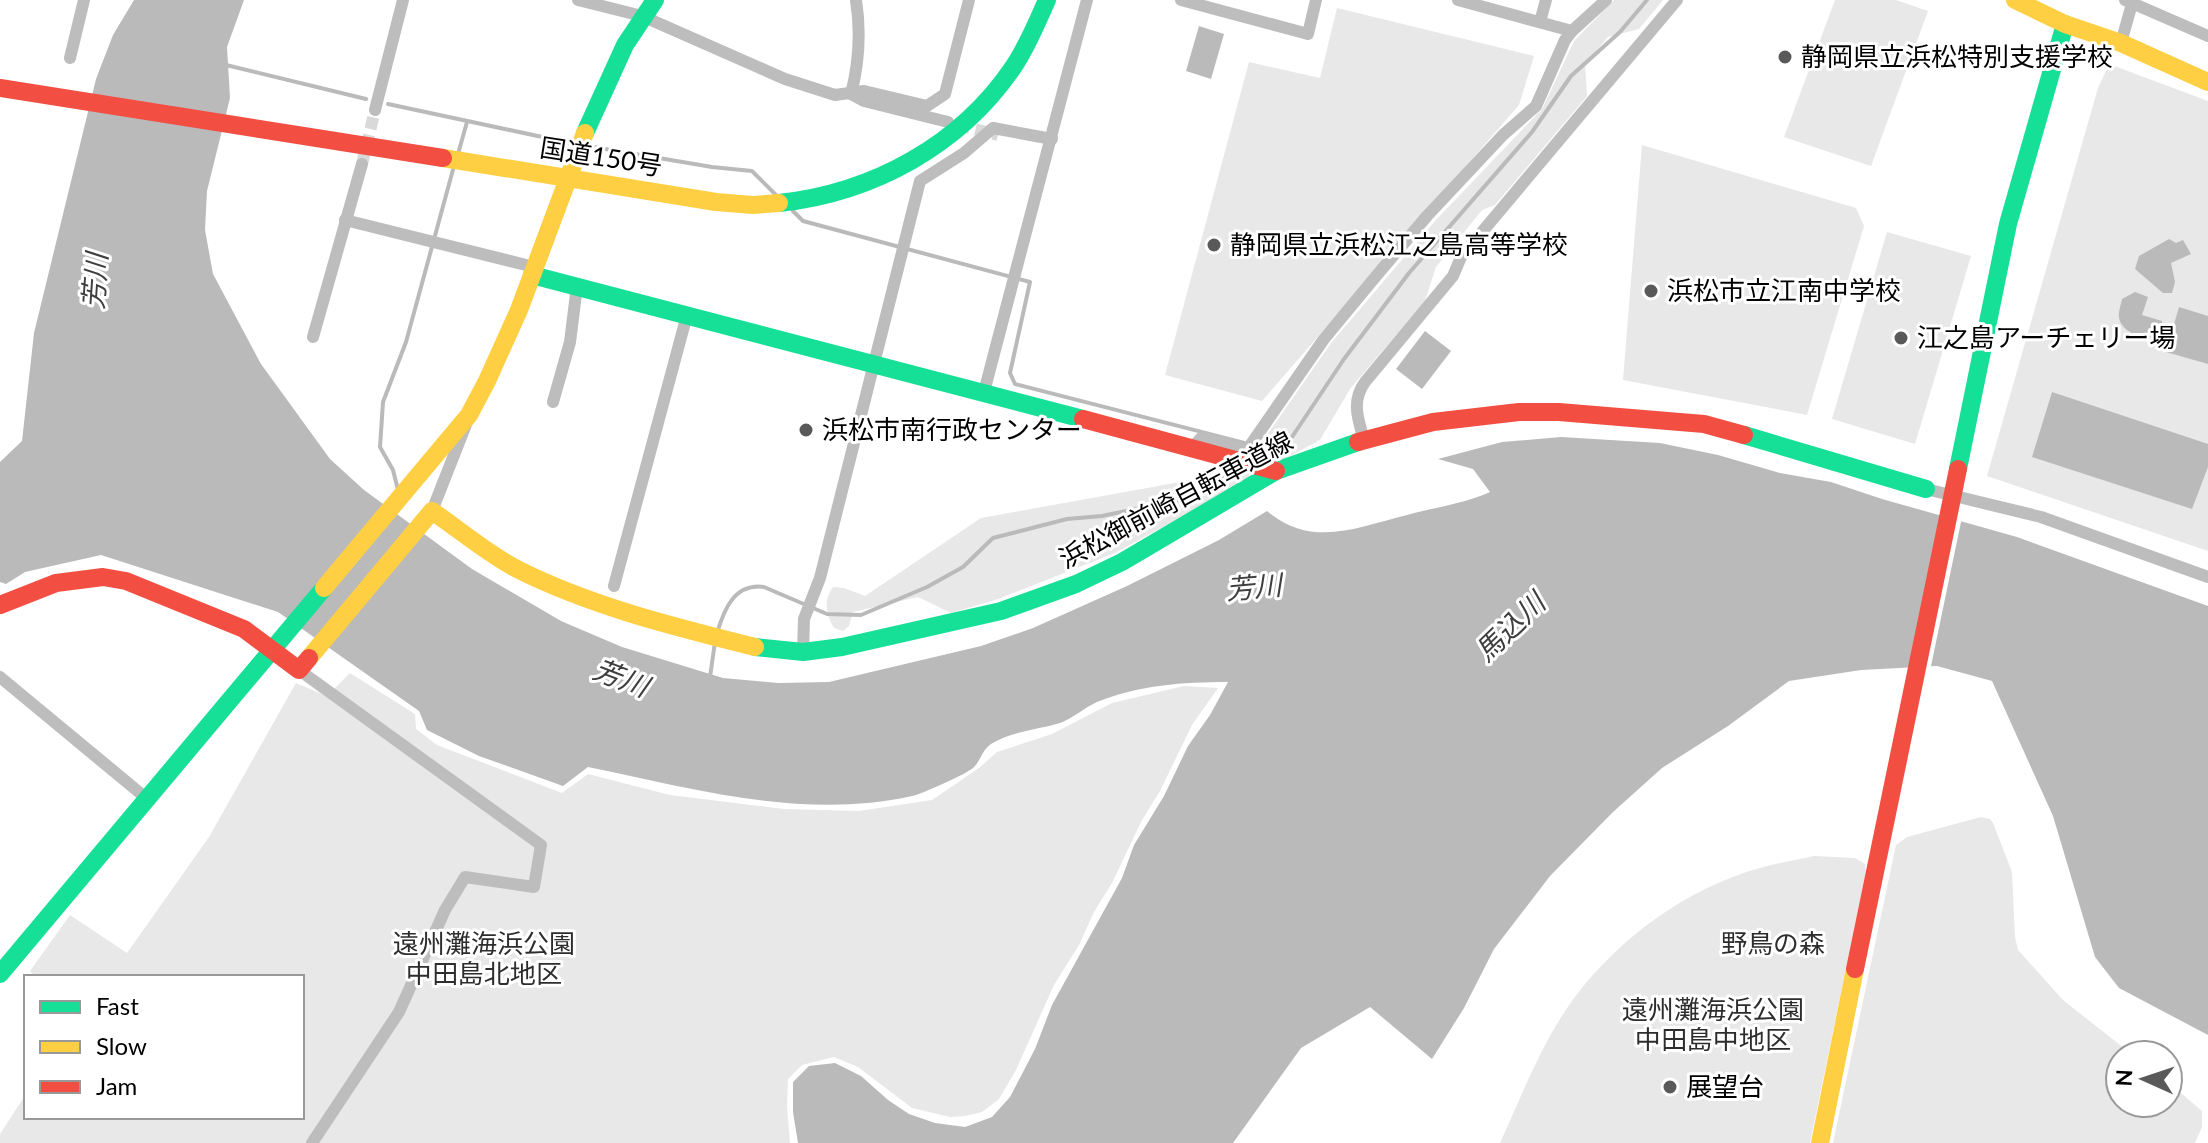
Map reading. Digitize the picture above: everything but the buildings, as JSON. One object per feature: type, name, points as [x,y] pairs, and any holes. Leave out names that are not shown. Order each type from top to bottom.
[{"type":"main road","points":[[0,974],[469,415],[488,382],[612,69],[642,16],[655,0]]},
{"type":"main road","name":"国道150号","points":[[0,88],[731,204],[766,205],[833,194],[887,175],[948,137],[1014,66],[1047,0]]},
{"type":"main road","points":[[2015,0],[2065,24],[2121,43],[2208,82]]},
{"type":"main road","points":[[1820,1143],[2008,224],[2065,24]]},
{"type":"main road","name":"国道150号","points":[[0,80],[64,96]]},
{"type":"main road","points":[[533,271],[577,286],[1276,471]]},
{"type":"main road","name":"浜松御前崎自転車道線","points":[[432,511],[517,569],[577,595],[762,649],[803,652],[842,647],[1001,611],[1076,584],[1122,562],[1276,471],[1364,440],[1433,422],[1473,416],[1519,412],[1604,415],[1704,424],[1926,489]]},
{"type":"main road","points":[[0,605],[56,583],[103,577],[114,579],[152,591],[244,629],[275,648],[299,670],[432,511]]},
{"type":"street","points":[[70,58],[84,0]]},
{"type":"street","points":[[375,110],[403,0]]},
{"type":"street","points":[[578,0],[642,16],[785,79],[835,95],[864,91],[927,106],[945,94],[969,0]]},
{"type":"street","points":[[851,94],[859,49],[860,26],[856,0]]},
{"type":"street","points":[[984,392],[1087,0]]},
{"type":"street","points":[[1181,0],[1308,34],[1316,0]]},
{"type":"street","points":[[1458,0],[1572,31]]},
{"type":"street","points":[[1540,22],[1546,0]]},
{"type":"street","points":[[1192,448],[1201,438],[1247,450],[1324,339],[1359,296],[1427,216],[1503,135],[1536,106],[1565,40],[1606,0]]},
{"type":"street","points":[[1364,440],[1357,393],[1453,276],[1461,257],[1677,0]]},
{"type":"street","points":[[2121,43],[2130,1],[2208,36]]},
{"type":"street","points":[[851,94],[864,101],[948,122]]},
{"type":"street","points":[[803,652],[804,619],[820,578],[920,181],[964,153],[993,128],[1051,143]]},
{"type":"street","points":[[998,135],[1051,143]]},
{"type":"street","points":[[313,337],[362,164]]},
{"type":"street","points":[[345,220],[533,271]]},
{"type":"street","points":[[553,402],[570,342],[577,286]]},
{"type":"street","points":[[614,586],[687,315]]},
{"type":"street","points":[[432,511],[469,415]]},
{"type":"street","points":[[1926,489],[2041,517],[2204,576]]},
{"type":"street","points":[[299,670],[541,845],[534,887],[465,877],[445,910],[399,1012],[312,1143]]},
{"type":"street","points":[[0,677],[146,798]]},
{"type":"green space","points":[[1614,0],[1663,0],[1639,29],[1608,37],[1585,64],[1587,96],[1495,205],[1482,210],[1436,267],[1425,301],[1350,389],[1320,440],[1281,461],[1258,448],[1331,343],[1435,221],[1542,109],[1574,41]]},
{"type":"green space","points":[[1835,0],[1896,0],[1928,11],[1871,166],[1784,137]]},
{"type":"green space","points":[[1337,8],[1534,56],[1519,105],[1262,401],[1165,375],[1249,62],[1320,78]]},
{"type":"green space","points":[[2109,64],[2208,101],[2208,551],[1987,476],[2098,88]]},
{"type":"green space","points":[[1642,145],[1856,208],[1864,226],[1807,415],[1623,380]]},
{"type":"green space","name":"江之島アーチェリー場","points":[[1887,232],[1971,256],[1915,444],[1832,419]]},
{"type":"green space","points":[[1247,470],[1251,479],[1115,553],[998,599],[951,613],[918,597],[853,612],[849,626],[843,631],[834,628],[829,618],[827,602],[833,587],[865,596],[981,518]]},
{"type":"green space","name":"遠州灘海浜公園 中田島北地区","points":[[350,673],[415,714],[416,729],[437,745],[562,793],[588,774],[670,795],[784,809],[859,811],[932,800],[997,752],[1052,734],[1112,703],[1184,686],[1218,688],[1192,725],[1112,883],[1054,985],[1016,1070],[999,1099],[982,1112],[950,1117],[912,1108],[858,1067],[834,1057],[802,1065],[788,1079],[790,1143],[0,1143],[0,1134],[24,1097],[24,1119],[304,1119],[304,975],[34,975],[30,971],[70,915],[127,953],[209,837],[296,683],[327,696]]},
{"type":"green space","points":[[1981,817],[1990,819],[2012,872],[2018,950],[2064,1001],[2113,1039],[2104,1039],[2104,1119],[2184,1119],[2184,1096],[2202,1111],[2202,1127],[2195,1143],[1833,1143],[1896,845],[1907,837]]},
{"type":"green space","name":"野鳥の森","points":[[1814,856],[1855,858],[1865,864],[1866,871],[1810,1143],[1500,1143],[1551,1035],[1572,1001],[1610,957],[1656,919],[1706,888],[1760,868]]},
{"type":"water","points":[[134,0],[244,0],[227,47],[230,98],[207,191],[205,230],[213,274],[261,364],[330,459],[364,490],[472,569],[561,621],[622,647],[723,678],[778,683],[829,682],[981,646],[1033,628],[1127,586],[1219,540],[1267,511],[1284,523],[1301,529],[1336,532],[1353,529],[1490,492],[1473,469],[1438,459],[1502,442],[1561,437],[1660,443],[1718,455],[1780,473],[1831,482],[2017,537],[2208,606],[2208,1035],[2119,988],[2095,957],[2053,816],[1992,681],[1937,666],[1861,670],[1789,681],[1728,726],[1662,768],[1613,812],[1550,876],[1494,949],[1464,1008],[1432,1059],[1370,1007],[1301,1048],[1233,1143],[798,1143],[793,1112],[793,1082],[809,1066],[835,1063],[861,1076],[909,1114],[935,1123],[965,1127],[992,1117],[1010,1097],[1035,1049],[1052,1005],[1122,878],[1134,845],[1164,796],[1188,746],[1228,682],[1161,686],[1113,696],[1060,723],[999,740],[988,747],[973,768],[934,788],[912,796],[871,803],[831,805],[749,799],[588,767],[563,786],[479,756],[427,730],[419,711],[278,612],[101,555],[25,572],[6,584],[0,582],[0,462],[22,441],[34,333],[96,79],[113,35]]},
{"type":"water","points":[[1199,26],[1224,34],[1211,79],[1186,71]]},
{"type":"water","points":[[2169,239],[2176,243],[2183,240],[2191,254],[2171,263],[2175,282],[2172,293],[2163,293],[2135,269],[2139,256]]},
{"type":"water","points":[[2135,292],[2148,297],[2142,315],[2162,321],[2164,337],[2152,338],[2131,333],[2122,324],[2119,316],[2122,299]]},
{"type":"water","points":[[2179,307],[2208,316],[2208,364],[2166,352]]},
{"type":"water","points":[[1425,331],[1451,351],[1422,389],[1396,369]]},
{"type":"water","points":[[2052,392],[2208,444],[2208,467],[2192,509],[2032,457]]},
{"type":"pier","points":[[1941,511],[1962,517],[1930,671],[1908,672]]},
{"type":"waterway","points":[[1261,459],[1282,452],[1344,359],[1409,273],[1532,132],[1571,76],[1620,32],[1647,0]]},
{"type":"waterway","points":[[226,65],[366,99]]},
{"type":"waterway","points":[[388,104],[575,144]]},
{"type":"waterway","points":[[458,154],[467,122]]},
{"type":"waterway","points":[[588,146],[752,171],[778,197]]},
{"type":"waterway","points":[[398,490],[393,470],[380,447],[383,402],[406,342],[454,166]]},
{"type":"waterway","points":[[793,211],[803,221],[1030,282],[1010,373],[1015,384],[1280,452]]},
{"type":"waterway","points":[[717,633],[727,607],[745,589],[764,587],[827,614],[861,615],[927,587],[963,567],[993,538],[1067,519],[1102,516],[1189,498],[1212,489],[1233,467]]},
{"type":"waterway","points":[[710,677],[715,642]]},
{"type":"tunnel","points":[[362,164],[375,110]]},
{"type":"tunnel","points":[[958,125],[998,135]]},
{"type":"traffic: fast","points":[[585,133],[625,45],[655,0]]},
{"type":"traffic: fast","points":[[779,203],[814,197],[881,176],[941,141],[993,94],[1028,42],[1047,0]]},
{"type":"traffic: fast","points":[[1958,469],[2008,224],[2065,24]]},
{"type":"traffic: fast","points":[[532,275],[1083,419]]},
{"type":"traffic: fast","points":[[1744,435],[1926,489]]},
{"type":"traffic: fast","points":[[755,647],[803,652],[842,647],[1001,611],[1076,584],[1122,562],[1276,471],[1358,442]]},
{"type":"traffic: fast","points":[[0,974],[324,588]]},
{"type":"traffic: slow","points":[[2015,0],[2065,24],[2121,43],[2208,82]]},
{"type":"traffic: slow","points":[[324,588],[469,415],[519,310],[585,133]]},
{"type":"traffic: slow","points":[[443,158],[716,202],[753,205],[779,203]]},
{"type":"traffic: slow","points":[[309,658],[432,511],[497,557],[547,583],[635,615],[755,647]]},
{"type":"traffic: slow","points":[[1820,1143],[1855,969]]},
{"type":"traffic: jam","points":[[0,88],[443,158]]},
{"type":"traffic: jam","points":[[1358,442],[1433,422],[1519,412],[1559,412],[1704,424],[1744,435]]},
{"type":"traffic: jam","points":[[1083,419],[1276,471]]},
{"type":"traffic: jam","points":[[1855,969],[1958,469]]},
{"type":"traffic: jam","points":[[0,605],[56,583],[103,577],[126,581],[244,629],[299,670],[309,658]]},
{"type":"place","name":"静岡県立浜松特別支援学校","points":[[1785,57]]},
{"type":"place","name":"静岡県立浜松江之島高等学校","points":[[1214,245]]},
{"type":"place","name":"浜松市立江南中学校","points":[[1651,291]]},
{"type":"place","name":"江之島アーチェリー場","points":[[1901,338]]},
{"type":"place","name":"浜松市南行政センター","points":[[806,430]]},
{"type":"place","name":"展望台","points":[[1670,1087]]},
{"type":"water label","name":"芳川","points":[[95,281]]},
{"type":"water label","name":"芳川","points":[[1254,587]]},
{"type":"water label","name":"馬込川","points":[[1510,627]]},
{"type":"water label","name":"芳川","points":[[621,678]]},
{"type":"park label","name":"遠州灘海浜公園 中田島中地区","points":[[1713,1025]]}]
